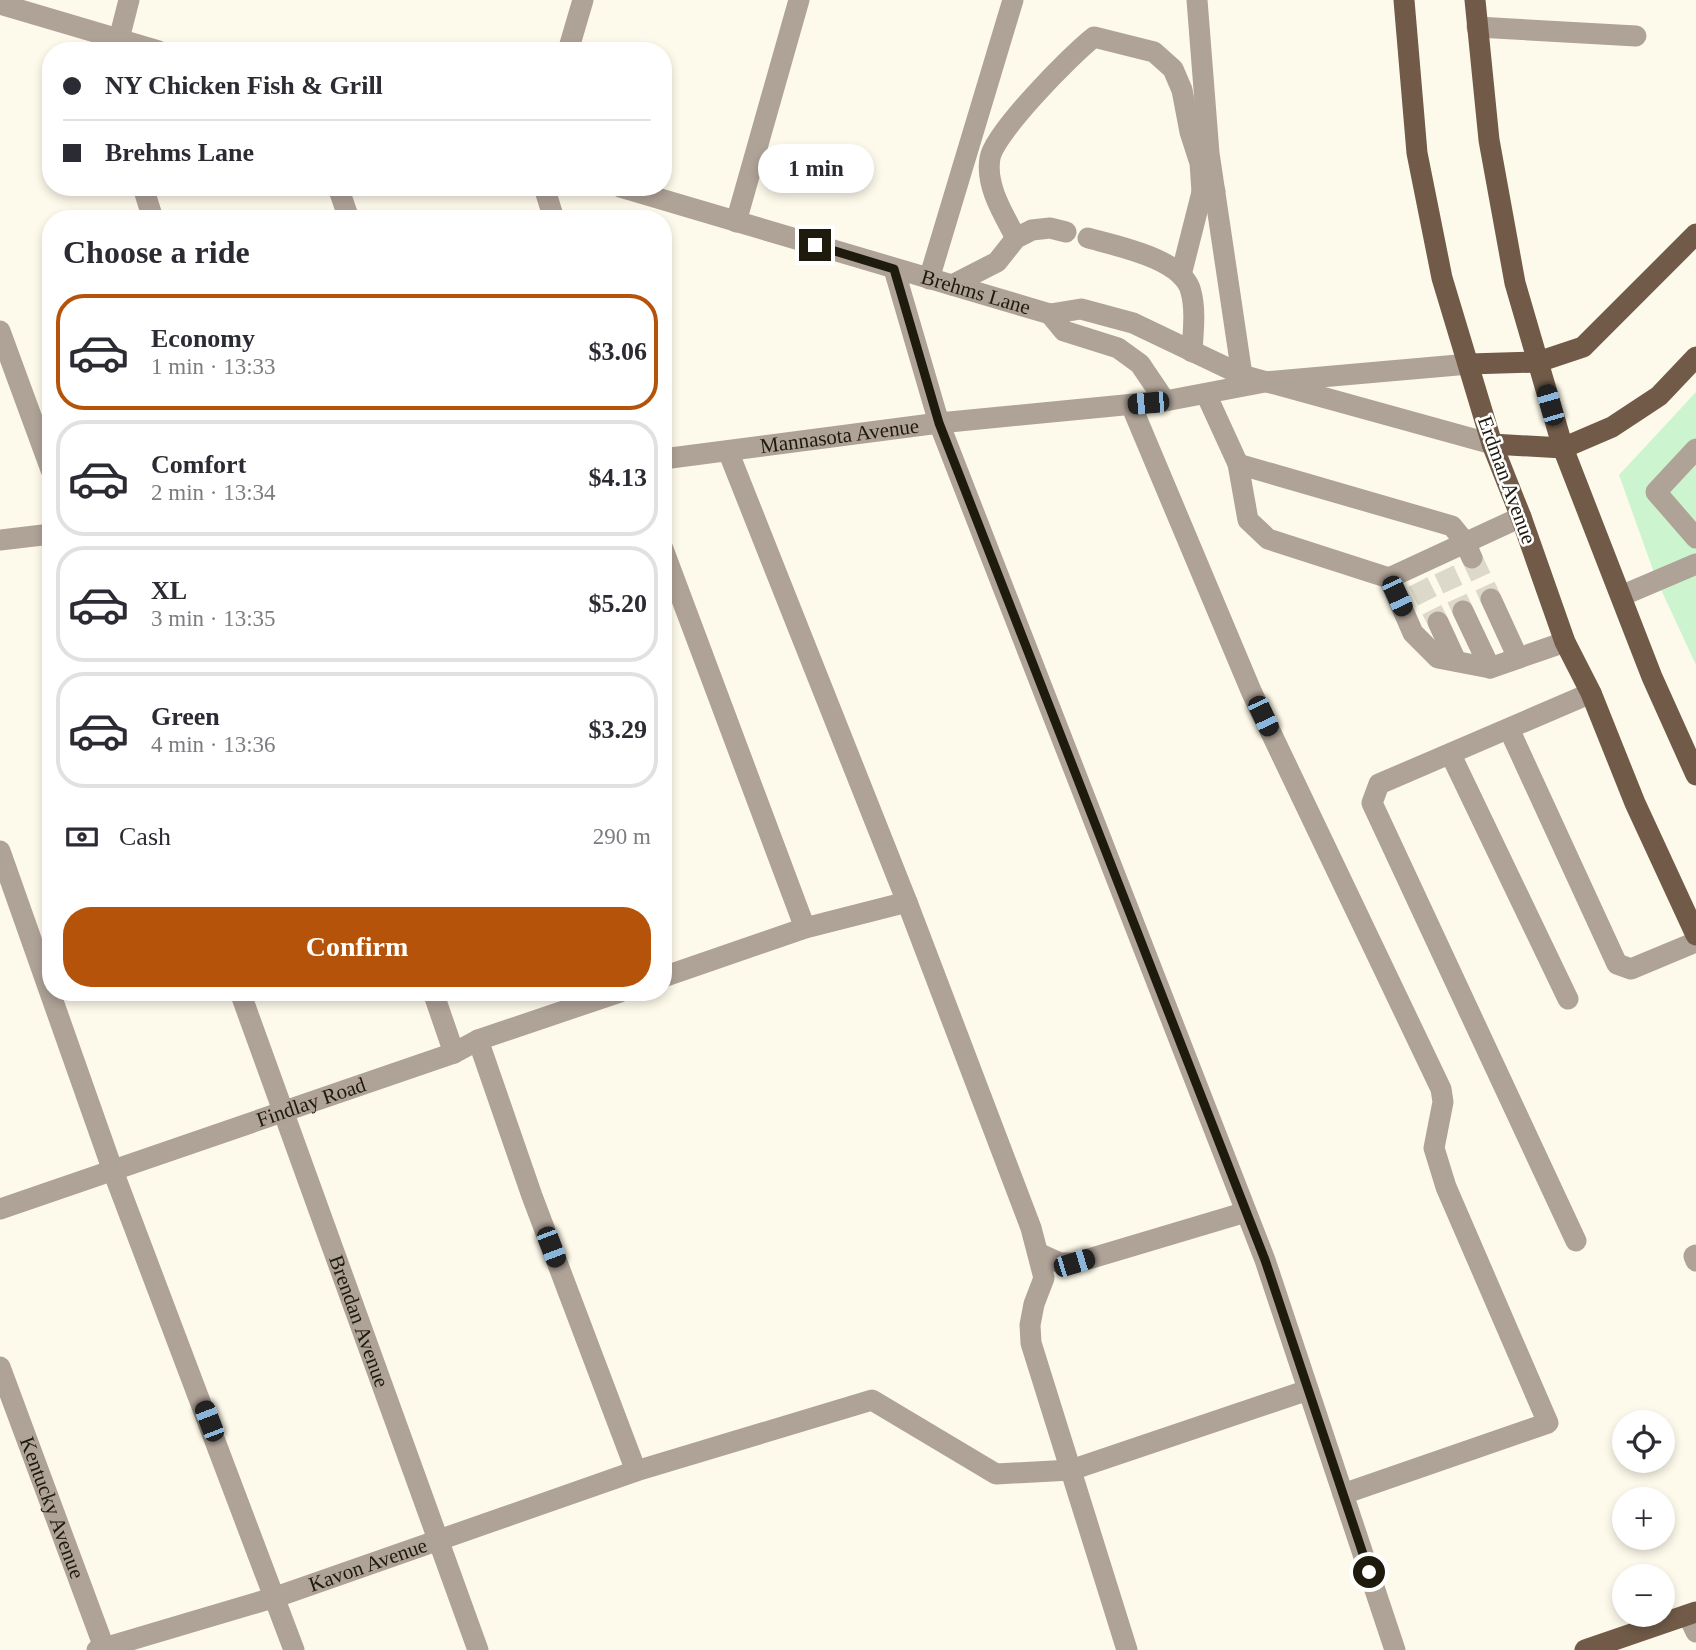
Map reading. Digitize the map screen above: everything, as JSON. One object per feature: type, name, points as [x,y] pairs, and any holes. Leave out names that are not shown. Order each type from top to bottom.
[{"type":"main road","name":"Erdman Avenue","points":[[1404,0],[1417,153],[1442,278],[1492,444],[1565,642],[1591,693],[1635,803],[1695,931]]},
{"type":"main road","points":[[1475,0],[1489,140],[1515,283],[1563,448],[1652,677],[1696,775]]},
{"type":"main road","points":[[1469,364],[1538,362],[1583,347],[1696,234]]},
{"type":"main road","points":[[1492,444],[1563,448],[1612,427],[1659,396],[1696,358]]},
{"type":"main road","points":[[1585,1650],[1693,1619]]},
{"type":"street","points":[[119,39],[129,0]]},
{"type":"street","points":[[571,42],[583,0]]},
{"type":"street","points":[[736,222],[799,0]]},
{"type":"street","points":[[929,279],[1013,0]]},
{"type":"street","points":[[1181,275],[1209,191],[1209,153],[1197,0]]},
{"type":"street","points":[[0,4],[96,41],[119,39],[129,42]]},
{"type":"street","points":[[1477,27],[1636,36]]},
{"type":"street","points":[[1016,238],[991,187],[990,158],[1003,131],[1073,54],[1094,37],[1154,52],[1173,69],[1182,90],[1190,132],[1209,191],[1242,375]]},
{"type":"street","points":[[967,152],[990,158]]},
{"type":"street","name":"Brehms Lane","points":[[650,196],[1050,314],[1081,309],[1133,323],[1242,375],[1265,382]]},
{"type":"street","points":[[952,285],[998,262],[1016,238],[1032,230],[1050,228],[1066,232]]},
{"type":"street","points":[[1088,238],[1167,264],[1181,275],[1191,290],[1192,352]]},
{"type":"street","points":[[894,269],[939,423],[1265,1260],[1395,1650]]},
{"type":"street","name":"Brehms Lane","points":[[1050,314],[1064,331],[1118,348],[1140,364],[1165,401]]},
{"type":"street","points":[[0,331],[42,445]]},
{"type":"street","name":"Mannasota Avenue","points":[[672,458],[939,423],[1165,401],[1265,382],[1469,364]]},
{"type":"street","name":"Mannasota Avenue","points":[[1265,382],[1492,444]]},
{"type":"street","points":[[1206,394],[1238,464],[1248,520],[1268,539],[1389,578],[1414,574],[1469,550],[1521,517]]},
{"type":"street","points":[[1131,405],[1252,693],[1441,1089],[1443,1102],[1434,1148],[1446,1187],[1548,1423],[1343,1494]]},
{"type":"street","points":[[1696,449],[1656,492],[1696,538]]},
{"type":"street","points":[[728,452],[907,902],[1031,1228],[1045,1278],[1032,1314],[1031,1343],[1127,1650]]},
{"type":"street","points":[[1238,464],[1452,526],[1469,550]]},
{"type":"street","points":[[0,540],[42,535]]},
{"type":"street","points":[[1621,596],[1696,564]]},
{"type":"street","points":[[672,573],[805,928]]},
{"type":"street","points":[[1389,578],[1413,633],[1438,658],[1490,668],[1565,642]]},
{"type":"street","points":[[1491,599],[1518,658]]},
{"type":"street","points":[[1463,611],[1490,668]]},
{"type":"street","points":[[1438,622],[1456,661]]},
{"type":"street","points":[[1576,1241],[1372,803],[1380,784],[1591,693]]},
{"type":"street","points":[[1509,729],[1617,964],[1631,969],[1695,931]]},
{"type":"street","points":[[1451,755],[1568,999]]},
{"type":"street","points":[[0,851],[42,970]]},
{"type":"street","points":[[672,974],[805,928],[907,902]]},
{"type":"street","points":[[53,1001],[113,1171],[294,1650]]},
{"type":"street","name":"Brendan Avenue","points":[[243,1001],[478,1650]]},
{"type":"street","points":[[436,1001],[454,1053]]},
{"type":"street","name":"Findlay Road","points":[[0,1209],[454,1053],[478,1040],[593,1001]]},
{"type":"street","points":[[478,1040],[532,1196],[636,1471]]},
{"type":"street","points":[[1038,1253],[1060,1263],[1074,1263],[1247,1212]]},
{"type":"street","points":[[1696,1255],[1696,1261]]},
{"type":"street","name":"Kentucky Avenue","points":[[0,1367],[102,1649]]},
{"type":"street","name":"Kavon Avenue","points":[[102,1649],[276,1597],[636,1471],[872,1400],[996,1474],[1070,1470],[1308,1390]]},
{"type":"green space","points":[[1696,392],[1696,665],[1657,581],[1619,475]]},
{"type":"tunnel","points":[[1472,558],[1491,599]]},
{"type":"tunnel","points":[[1444,570],[1463,611]]},
{"type":"tunnel","points":[[1418,582],[1438,622]]},
{"type":"route","points":[[815,245],[894,269],[939,423],[1265,1260],[1369,1572]]}]
